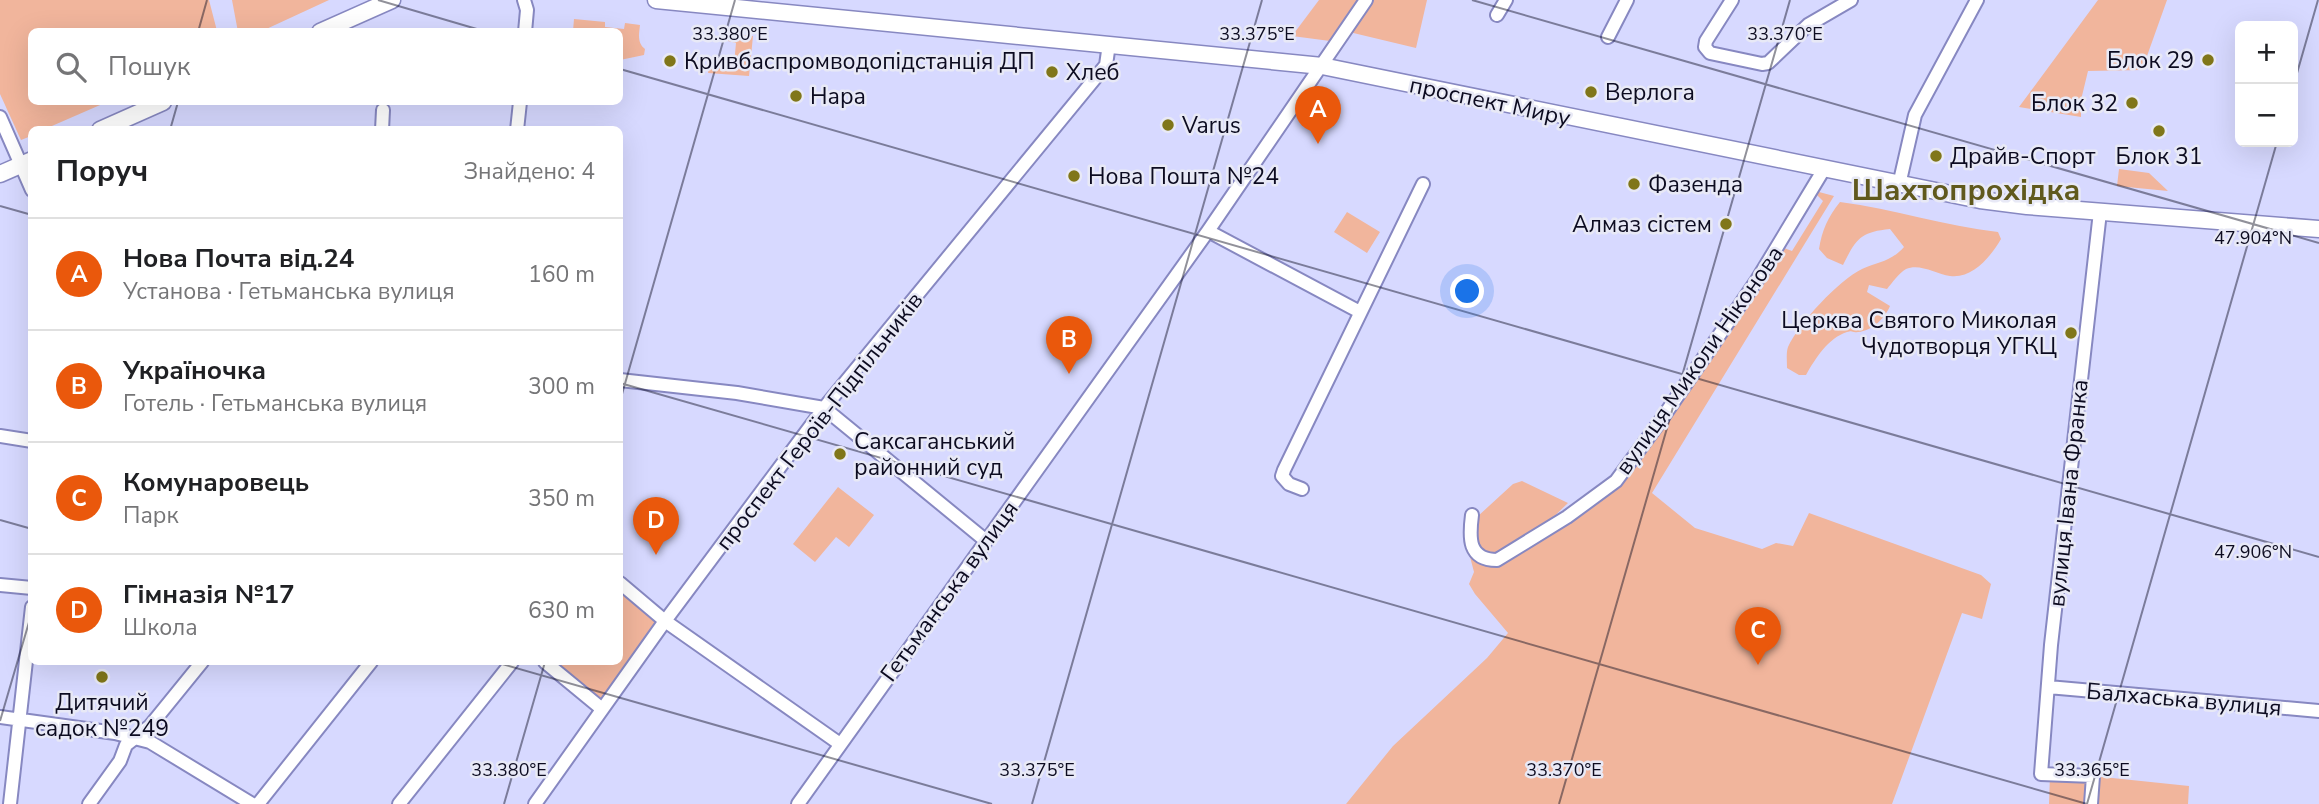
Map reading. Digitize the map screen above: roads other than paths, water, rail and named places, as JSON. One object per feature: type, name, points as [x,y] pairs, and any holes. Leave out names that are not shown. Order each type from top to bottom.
[{"type":"main road","points":[[329,28],[392,0]]},
{"type":"main road","name":"проспект Миру","points":[[656,0],[1322,66],[1980,200],[2319,229]]},
{"type":"main road","points":[[109,126],[156,105]]},
{"type":"main road","points":[[0,174],[26,162]]},
{"type":"street","points":[[524,0],[527,10],[525,28]]},
{"type":"street","name":"Гетьманська вулиця","points":[[798,804],[1208,231],[1366,0]]},
{"type":"street","points":[[1497,15],[1506,0]]},
{"type":"street","points":[[1608,37],[1627,0]]},
{"type":"street","points":[[1732,0],[1706,41],[1705,47],[1710,52],[1762,64],[1768,62],[1808,25],[1851,0]]},
{"type":"street","points":[[1899,185],[1915,115],[1977,0]]},
{"type":"street","name":"проспект Героїв-Підпільників","points":[[536,804],[665,621],[824,408],[1106,65],[1109,44]]},
{"type":"street","points":[[517,126],[520,105]]},
{"type":"street","points":[[382,126],[383,110]]},
{"type":"street","points":[[0,117],[26,162]]},
{"type":"street","name":"вулиця Миколи Ніконова","points":[[1472,514],[1472,546],[1478,556],[1485,560],[1497,560],[1567,517],[1615,481],[1661,421],[1757,280],[1824,169]]},
{"type":"street","points":[[1302,489],[1289,484],[1282,476],[1284,470],[1423,184]]},
{"type":"street","name":"вулиця Івана Франка","points":[[2091,804],[2093,776],[2041,774],[2048,687],[2100,212]]},
{"type":"street","points":[[1208,231],[1360,312]]},
{"type":"street","points":[[623,380],[737,393],[824,408],[985,541]]},
{"type":"street","points":[[0,436],[28,440]]},
{"type":"street","points":[[0,585],[28,588]]},
{"type":"street","points":[[623,586],[665,621],[840,744]]},
{"type":"street","points":[[10,804],[28,641]]},
{"type":"street","points":[[89,804],[120,761],[126,745],[150,726],[200,665]]},
{"type":"street","points":[[258,804],[368,665]]},
{"type":"street","points":[[399,804],[510,665]]},
{"type":"street","points":[[549,665],[602,709]]},
{"type":"street","name":"Балхаська вулиця","points":[[2048,687],[2319,711]]},
{"type":"street","points":[[0,717],[133,737],[165,749],[252,804]]},
{"type":"place","name":"Блок 29","points":[[2208,60]]},
{"type":"place","name":"Кривбаспромводопідстанція ДП","points":[[670,61]]},
{"type":"place","name":"Хлеб","points":[[1052,72]]},
{"type":"place","name":"Beрлога","points":[[1591,92]]},
{"type":"place","name":"Нара","points":[[796,96]]},
{"type":"place","name":"Блок 32","points":[[2132,103]]},
{"type":"place","name":"Varus","points":[[1168,125]]},
{"type":"place","name":"Блок 31","points":[[2159,131]]},
{"type":"place","name":"Нова Почта від.24","points":[[1318,144]]},
{"type":"place","name":"Драйв-Спорт","points":[[1936,156]]},
{"type":"place","name":"Нова Пошта №24","points":[[1074,176]]},
{"type":"place","name":"Фазенда","points":[[1634,184]]},
{"type":"place","name":"Алмаз сістем","points":[[1726,224]]},
{"type":"place","name":"Церква Святого Миколая Чудотворця УГКЦ","points":[[2071,333]]},
{"type":"place","name":"Україночка","points":[[1069,374]]},
{"type":"place","name":"Саксаганський районний суд","points":[[840,454]]},
{"type":"place","name":"Гімназія №17","points":[[656,555]]},
{"type":"place","name":"Комунаровець","points":[[1758,665]]},
{"type":"place","name":"Дитячий садок №249","points":[[102,677]]},
{"type":"district","name":"Шахтопрохідка","points":[[1966,190]]}]
